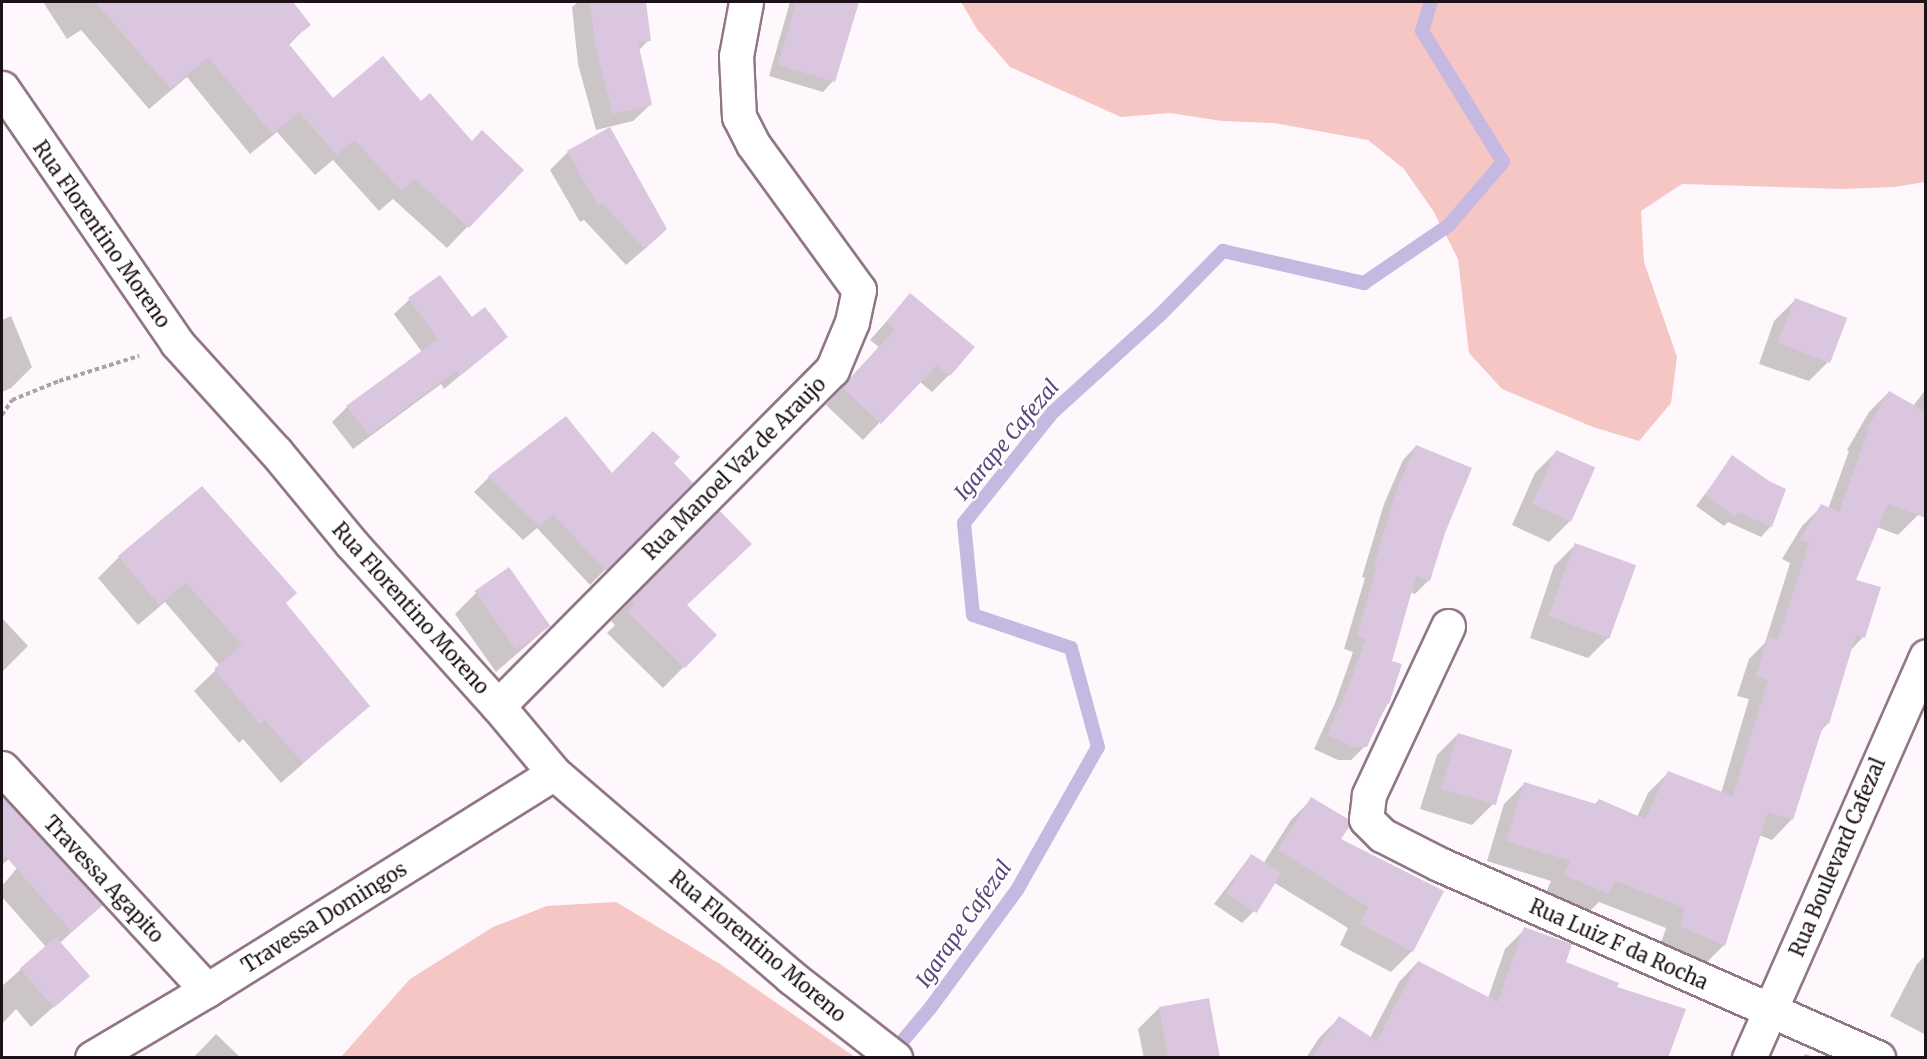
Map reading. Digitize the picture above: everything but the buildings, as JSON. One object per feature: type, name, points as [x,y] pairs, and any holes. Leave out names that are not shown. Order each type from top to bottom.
[{"type":"street","name":"Rua Manoel Vaz de Araujo","points":[[498,706],[832,370],[852,322],[860,290],[753,144],[739,117],[736,56],[747,2]]},
{"type":"street","name":"Rua Florentino Moreno","points":[[2,88],[177,343],[276,452],[351,543],[498,706],[554,772],[790,977],[895,1058]]},
{"type":"street","name":"Rua Luiz F da Rocha","points":[[1448,626],[1369,795],[1366,819],[1382,835],[1439,864],[1878,1058]]},
{"type":"street","name":"Rua Boulevard Cafezal","points":[[1749,1058],[1921,676]]},
{"type":"street","name":"Travessa Agapito","points":[[2,768],[207,990]]},
{"type":"street","name":"Travessa Domingos","points":[[92,1058],[207,990],[554,772]]},
{"type":"path","points":[[2,415],[12,400],[59,381],[177,343]]},
{"type":"shaded area","points":[[961,2],[1925,2],[1925,182],[1894,187],[1843,189],[1682,184],[1641,211],[1644,262],[1677,357],[1671,403],[1639,441],[1593,427],[1502,389],[1469,353],[1458,259],[1434,212],[1404,169],[1368,140],[1274,123],[1222,121],[1170,113],[1121,117],[1010,67],[977,29]]},
{"type":"shaded area","points":[[616,902],[720,964],[855,1057],[341,1057],[410,979],[493,927],[547,906]]},
{"type":"waterway","name":"Igarape Cafezal","points":[[890,1056],[931,1007],[1017,890],[1098,747],[1071,648],[973,615],[964,523],[1053,412],[1160,315],[1223,251],[1364,283],[1449,225],[1503,162],[1422,31],[1431,2]]}]
